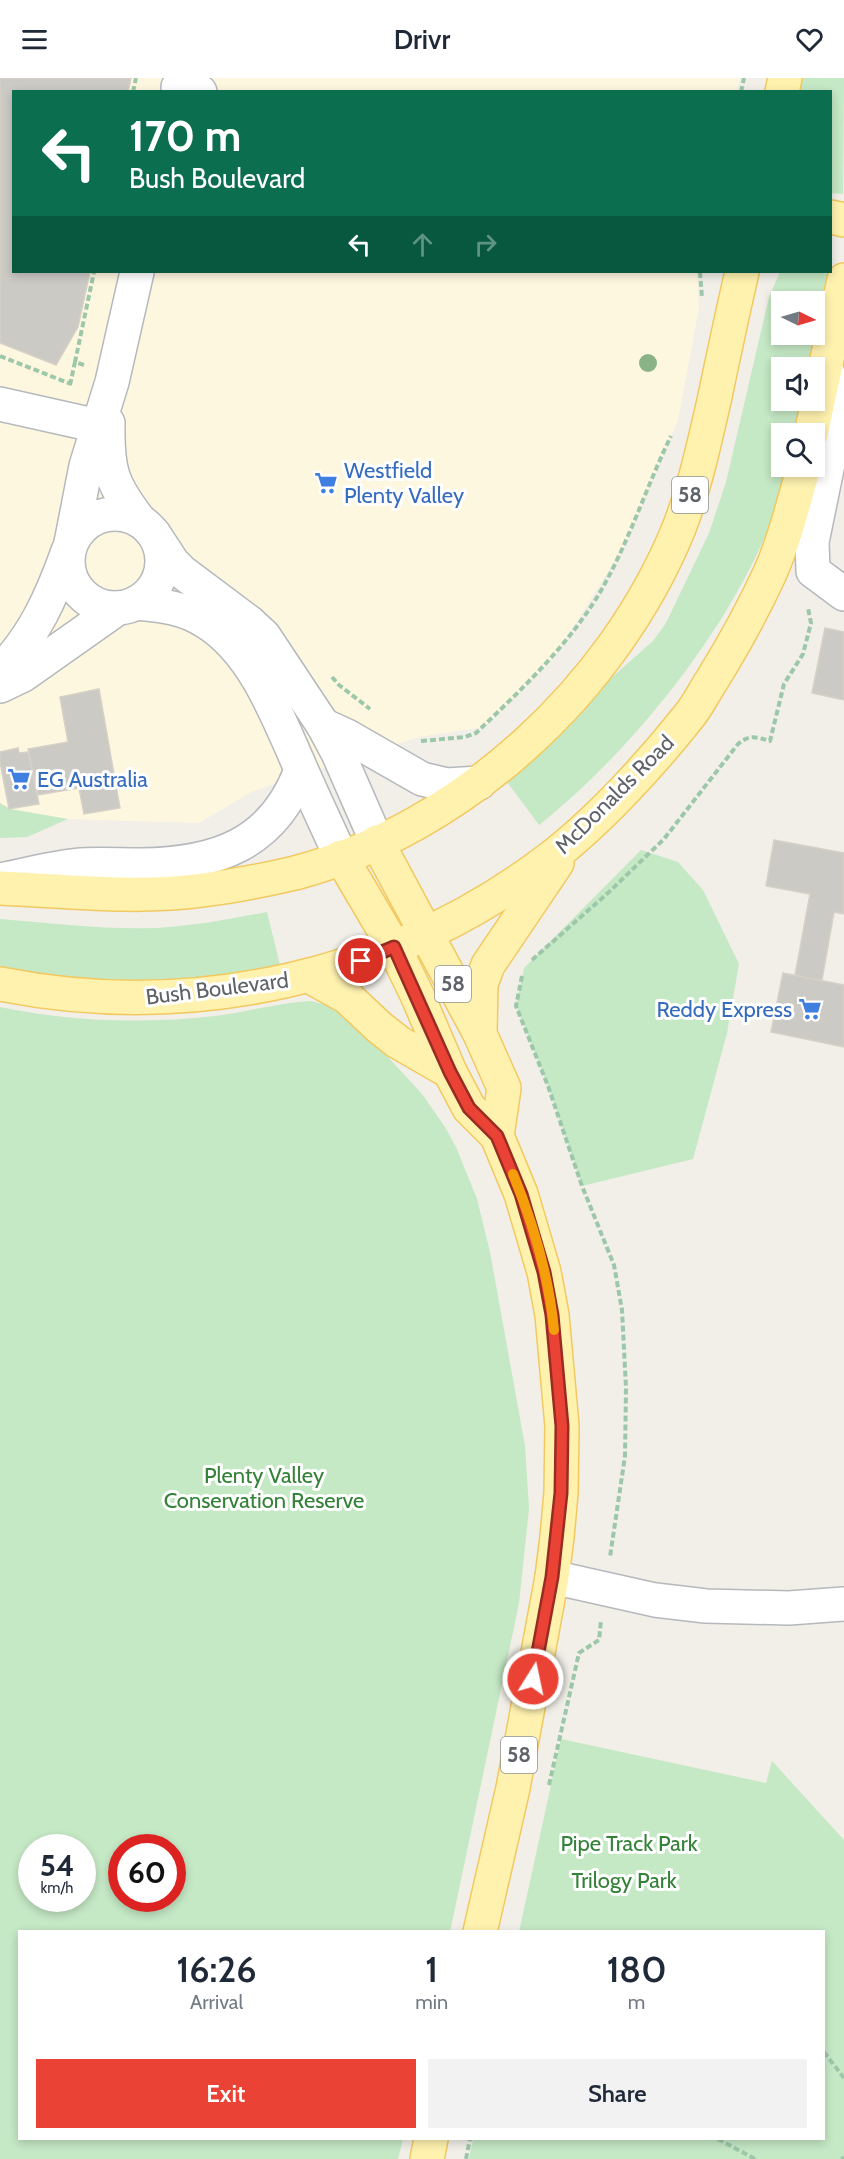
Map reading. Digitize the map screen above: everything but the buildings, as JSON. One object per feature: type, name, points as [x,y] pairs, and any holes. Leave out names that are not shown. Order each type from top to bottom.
[{"type":"main road","name":"58","points":[[480,1930],[513,1788],[552,1577],[561,1493],[562,1437],[552,1315],[544,1272],[521,1194],[497,1136],[469,1108],[450,1072],[394,947],[341,857],[420,821],[479,783],[529,742],[576,693],[606,657],[636,611],[679,527],[695,480],[742,273]]},
{"type":"main road","points":[[813,423],[844,280]]},
{"type":"main road","name":"McDonalds Road","points":[[428,933],[458,918],[520,880],[575,837],[634,779],[690,714],[747,621],[771,570],[801,477]]},
{"type":"main road","name":"58","points":[[480,1034],[481,984],[488,965],[575,837]]},
{"type":"main road","name":"58","points":[[377,842],[428,933],[480,1034],[504,1088],[497,1136]]},
{"type":"main road","points":[[0,888],[109,895],[202,890],[295,873],[341,857]]},
{"type":"main road","name":"58","points":[[394,947],[428,933]]},
{"type":"main road","name":"Bush Boulevard","points":[[0,984],[78,995],[133,999],[217,993],[309,976],[361,961],[394,947]]},
{"type":"main road","points":[[309,976],[347,997],[378,1027],[398,1042],[450,1072]]},
{"type":"main road","points":[[427,2159],[431,2140]]},
{"type":"street","points":[[136,273],[113,377],[108,414],[109,466],[114,483],[127,505],[147,527],[173,563],[264,636],[323,725],[338,753],[377,842]]},
{"type":"street","points":[[826,360],[833,439],[812,542],[813,571],[835,588]]},
{"type":"street","points":[[113,377],[86,466],[70,546],[68,569],[71,579],[82,595],[99,606],[162,606],[183,611],[208,622],[220,633],[249,666],[272,702],[341,857]]},
{"type":"street","points":[[0,404],[98,426]]},
{"type":"street","points":[[0,671],[14,656],[44,611],[56,587],[70,546],[85,525],[106,515],[118,514],[147,527],[161,552],[160,573],[152,590],[23,675],[0,686]]},
{"type":"street","points":[[323,725],[347,736],[422,779],[447,785],[479,783]]},
{"type":"street","points":[[0,880],[80,865],[176,863],[218,855],[249,839],[269,824],[289,796],[302,770]]},
{"type":"street","points":[[552,1577],[655,1600],[706,1606],[789,1608],[844,1604]]},
{"type":"path","points":[[94,273],[75,362],[113,377]]},
{"type":"path","points":[[700,273],[703,308]]},
{"type":"path","points":[[0,356],[71,384]]},
{"type":"path","points":[[412,737],[419,741],[465,737],[476,733],[534,678],[603,588],[674,430]]},
{"type":"path","points":[[548,1787],[579,1653],[598,1640],[625,1456],[626,1388],[622,1310],[614,1265],[582,1186],[548,1086],[516,1006],[521,977],[524,968],[664,839],[738,744],[750,737],[770,741],[784,684],[803,654],[811,623],[807,604],[835,588]]},
{"type":"path","points":[[326,669],[354,698],[378,714]]},
{"type":"path","points":[[825,2053],[844,2078]]},
{"type":"path","points":[[466,2159],[470,2140]]},
{"type":"path","points":[[720,2140],[754,2159]]},
{"type":"shaded area","name":"Westfield Plenty Valley","points":[[0,78],[740,78],[737,90],[12,90],[12,273],[697,273],[699,308],[678,420],[624,546],[555,656],[484,727],[419,737],[253,791],[199,823],[68,819],[9,809],[0,803]]},
{"type":"green space","points":[[801,78],[844,78],[843,194],[832,193],[832,90],[798,90]]},
{"type":"green space","points":[[780,273],[830,274],[825,296],[825,291],[772,291]]},
{"type":"green space","points":[[771,292],[771,345],[814,345],[811,357],[771,357],[771,411],[800,411],[797,423],[771,423],[771,477],[785,477],[773,516],[751,565],[724,615],[691,664],[617,753],[578,792],[539,825],[507,782],[544,749],[610,679],[653,641],[666,623],[709,533],[726,482]]},
{"type":"green space","points":[[0,803],[10,809],[68,819],[27,837],[0,838]]},
{"type":"green space","points":[[641,850],[678,862],[703,890],[739,964],[727,1033],[693,1159],[582,1186],[548,1086],[516,1006],[524,968]]},
{"type":"green space","points":[[267,912],[280,965],[216,977],[162,981],[54,976],[0,968],[0,919],[98,927],[157,928],[198,924]]},
{"type":"green space","name":"Plenty Valley Conservation Reserve","points":[[310,1001],[335,1007],[363,1030],[422,1094],[456,1147],[477,1199],[490,1252],[525,1446],[529,1509],[519,1603],[450,1930],[18,1930],[18,2140],[403,2140],[398,2159],[0,2159],[0,1007],[80,1019],[134,1021],[215,1016]]},
{"type":"green space","name":"Pipe Track Park","points":[[561,1739],[766,1783],[772,1761],[844,1840],[844,2159],[469,2159],[473,2140],[825,2140],[825,1930],[519,1930]]},
{"type":"slow traffic","points":[[513,1174],[544,1272],[554,1330]]},
{"type":"place","name":"Westfield Plenty Valley","points":[[326,483]]},
{"type":"place","name":"EG Australia","points":[[19,779]]},
{"type":"place","name":"Reddy Express","points":[[810,1009]]},
{"type":"route","points":[[361,961],[394,947],[450,1072],[469,1108],[497,1136],[521,1194],[544,1272],[558,1367],[562,1426],[561,1493],[552,1577],[533,1679]]},
{"type":"park label","name":"Trilogy Park","points":[[624,1880]]}]
